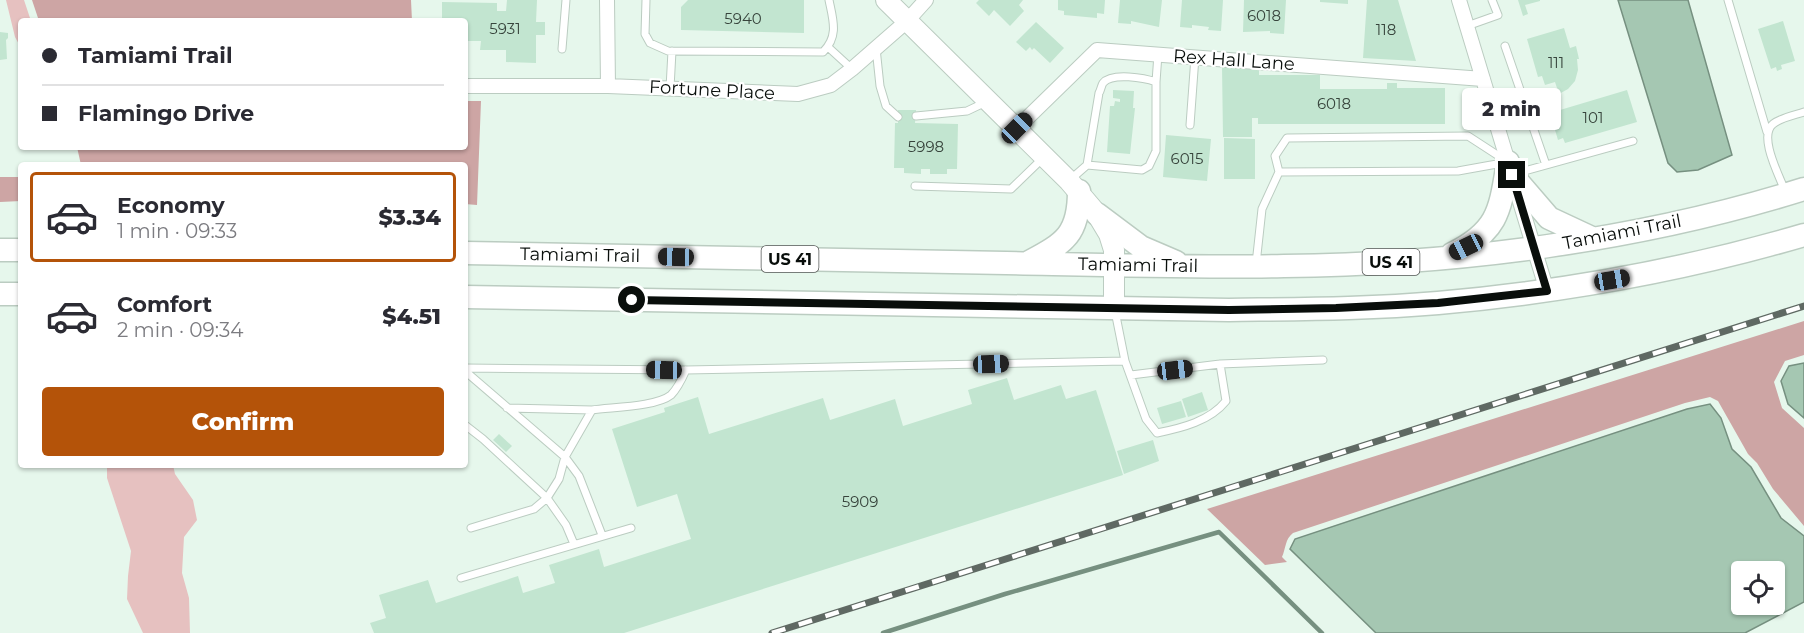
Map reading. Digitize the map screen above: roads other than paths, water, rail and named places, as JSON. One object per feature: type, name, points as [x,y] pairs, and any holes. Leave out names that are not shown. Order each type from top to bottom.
[{"type":"main road","points":[[1510,168],[1549,218],[1594,238]]},
{"type":"main road","points":[[1444,258],[1481,237],[1492,224],[1502,202],[1510,168]]},
{"type":"main road","points":[[1027,264],[1052,250],[1071,231],[1079,212],[1074,186]]},
{"type":"main road","name":"Tamiami Trail","points":[[468,253],[1185,266],[1369,263],[1534,249],[1692,218],[1795,192]]},
{"type":"main road","points":[[1097,214],[1142,247],[1185,266]]},
{"type":"main road","points":[[468,297],[1229,310],[1336,308],[1438,303],[1547,291],[1713,259],[1804,235]]},
{"type":"main road","points":[[0,250],[18,250]]},
{"type":"main road","points":[[0,294],[18,294]]},
{"type":"street","points":[[607,0],[608,86]]},
{"type":"street","points":[[886,0],[1017,128],[1074,186],[1097,214],[1109,234],[1114,250],[1114,308]]},
{"type":"street","name":"Fortune Place","points":[[468,86],[608,86],[798,94],[831,85],[907,21],[926,0]]},
{"type":"street","points":[[1459,0],[1547,291]]},
{"type":"street","name":"Rex Hall Lane","points":[[1017,128],[1096,50],[1483,79]]},
{"type":"lane","points":[[562,49],[566,0]]},
{"type":"lane","points":[[646,0],[645,34],[650,43],[672,51],[823,52],[831,45],[834,27],[829,0]]},
{"type":"lane","points":[[1467,26],[1498,15],[1492,0]]},
{"type":"lane","points":[[1728,0],[1767,132],[1767,142],[1795,192]]},
{"type":"lane","points":[[1505,46],[1546,165]]},
{"type":"lane","points":[[828,47],[852,69]]},
{"type":"lane","points":[[876,48],[880,86],[886,106],[898,117]]},
{"type":"lane","points":[[670,88],[672,51]]},
{"type":"lane","points":[[1087,165],[1142,170],[1149,166],[1156,151],[1158,54]]},
{"type":"lane","points":[[1190,125],[1195,57]]},
{"type":"lane","points":[[1074,186],[1087,165],[1099,93],[1103,83],[1113,77],[1147,79],[1156,82]]},
{"type":"lane","points":[[916,116],[967,111],[989,101]]},
{"type":"lane","points":[[1767,132],[1773,124],[1804,112]]},
{"type":"lane","points":[[1256,266],[1262,209],[1279,172],[1275,156],[1287,138],[1468,136],[1510,168]]},
{"type":"lane","points":[[1279,172],[1458,171],[1546,165],[1633,141]]},
{"type":"lane","points":[[915,186],[1011,189],[1044,156]]},
{"type":"lane","points":[[1114,308],[1125,361],[1146,420],[1157,433],[1189,425],[1218,412],[1226,401],[1220,364]]},
{"type":"lane","points":[[1131,375],[1220,364],[1323,360]]},
{"type":"lane","points":[[468,370],[686,370],[1125,361]]},
{"type":"lane","points":[[507,408],[592,410],[658,402],[670,395],[686,370]]},
{"type":"lane","points":[[468,373],[565,457],[579,476],[602,535]]},
{"type":"lane","points":[[471,528],[534,509],[547,498],[559,478],[565,457],[592,410]]},
{"type":"lane","points":[[468,427],[547,498],[566,525],[574,544]]},
{"type":"lane","points":[[461,578],[631,528]]},
{"type":"waterway","points":[[883,633],[1005,594],[1219,532],[1322,633]]},
{"type":"railway","points":[[772,633],[1804,306]]}]
